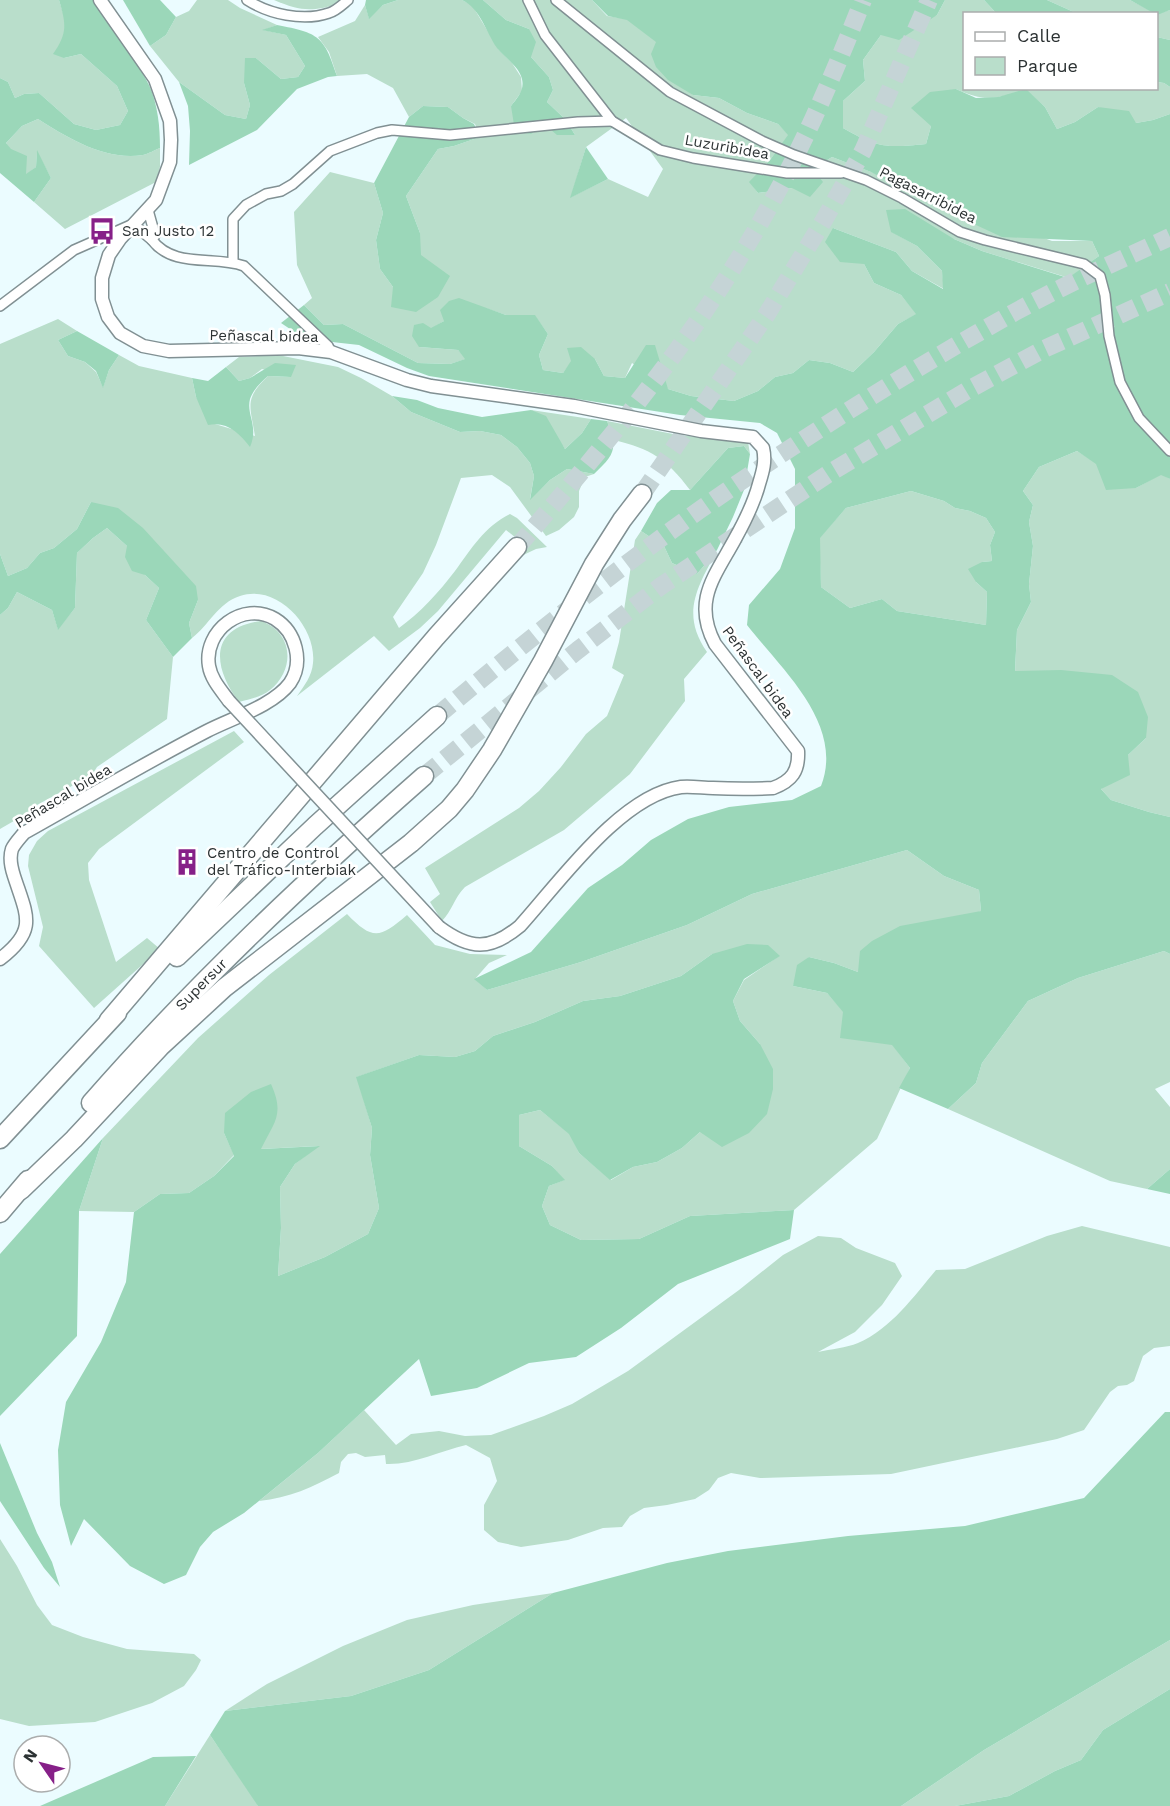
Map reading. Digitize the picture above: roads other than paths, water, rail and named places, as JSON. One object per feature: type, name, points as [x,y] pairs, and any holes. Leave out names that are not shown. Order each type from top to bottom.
[{"type":"highway","points":[[0,1213],[70,1136],[160,1047],[224,988],[433,825],[465,790],[492,750],[543,662],[594,564],[642,494]]},
{"type":"highway","points":[[0,1139],[109,1020],[436,637],[518,547]]},
{"type":"highway","points":[[109,1020],[315,826],[437,716]]},
{"type":"highway","name":"Supersur","points":[[70,1136],[138,1050],[245,940],[336,853],[424,776]]},
{"type":"street","name":"Peñascal bidea","points":[[0,959],[23,936],[27,918],[11,866],[13,848],[24,833],[208,730],[268,701],[290,682],[298,655],[290,633],[275,620],[263,614],[236,616],[222,626],[213,639],[208,653],[209,668],[216,683],[229,701],[439,927],[455,939],[481,946],[508,936],[520,926],[613,824],[645,801],[680,787],[773,788],[786,783],[798,769],[798,751],[715,644],[706,624],[704,611],[709,584],[750,510],[764,468],[763,448],[753,437],[700,431],[574,406],[438,388],[406,380],[331,352],[298,348],[169,351],[143,346],[120,333],[108,317],[102,299],[102,278],[110,255],[133,224],[156,200],[170,162],[170,121],[155,80],[100,0]]},
{"type":"street","points":[[247,0],[277,13],[312,17],[331,13],[348,0]]},
{"type":"street","name":"Luzuribidea","points":[[528,0],[545,35],[612,121],[660,150],[693,158],[788,173],[846,173]]},
{"type":"street","name":"Pagasarribidea","points":[[556,0],[670,92],[762,141],[846,173],[902,198],[960,232],[1084,264],[1097,272],[1105,295],[1109,336],[1120,382],[1139,418],[1170,451]]},
{"type":"street","points":[[233,261],[233,219],[246,205],[266,194],[281,191],[293,184],[330,151],[350,142],[392,130],[450,135],[578,122],[612,121]]},
{"type":"street","points":[[148,210],[155,235],[152,240]]},
{"type":"street","points":[[0,306],[74,250],[133,224],[159,249],[177,257],[215,262],[233,261],[244,266],[328,346],[331,352]]},
{"type":"tunnel","points":[[517,547],[627,416],[662,371],[727,278],[795,157],[826,91],[863,0]]},
{"type":"tunnel","points":[[642,494],[767,314],[824,220],[863,151],[929,0]]},
{"type":"tunnel","points":[[437,716],[633,559],[701,509],[816,431],[1015,312],[1170,237]]},
{"type":"tunnel","points":[[424,776],[578,650],[661,586],[828,474],[968,390],[1044,349],[1170,292]]},
{"type":"place","name":"San Justo 12","points":[[102,231]]},
{"type":"place","name":"Centro de Control del Tráfico-Interbiak","points":[[187,862]]}]
